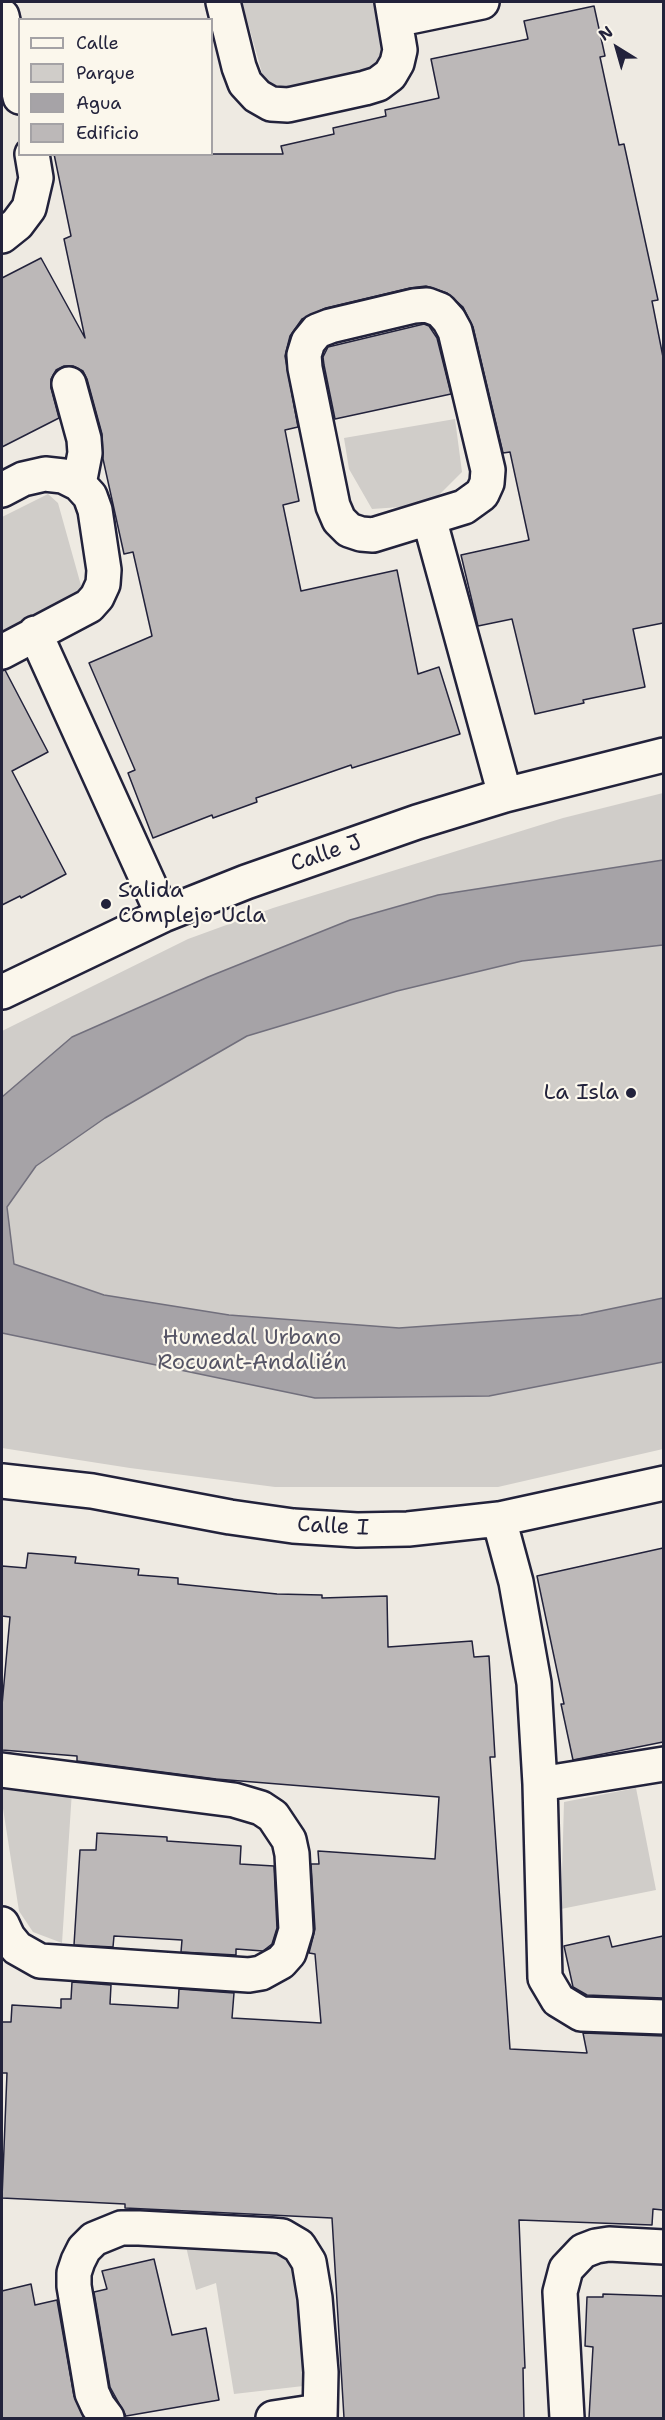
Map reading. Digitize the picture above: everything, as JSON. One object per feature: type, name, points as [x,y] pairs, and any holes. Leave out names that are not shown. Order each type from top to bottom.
[{"type":"street","points":[[223,2],[245,84],[257,96],[271,104],[288,105],[378,84],[390,75],[397,63],[400,50],[394,10],[482,2]]},
{"type":"street","points":[[2,16],[18,88]]},
{"type":"street","points":[[2,236],[17,224],[29,208],[36,178],[32,156]]},
{"type":"street","points":[[427,305],[440,310],[449,320],[455,331],[483,447],[488,470],[487,483],[482,494],[474,502],[429,518],[372,535],[355,532],[339,520],[333,506],[304,368],[304,355],[308,342],[317,332],[330,326],[414,306],[427,305]]},
{"type":"street","points":[[69,384],[84,439],[85,453],[80,484]]},
{"type":"street","points":[[2,490],[23,479],[45,474],[63,476],[80,484],[90,496],[95,510],[104,570],[103,584],[97,597],[89,606],[2,652]]},
{"type":"street","points":[[429,518],[505,795]]},
{"type":"street","points":[[35,633],[163,915]]},
{"type":"street","name":"Calle J","points":[[2,992],[163,915],[331,852],[505,795],[663,754]]},
{"type":"street","name":"Calle I","points":[[2,1481],[92,1491],[230,1517],[293,1526],[357,1530],[408,1529],[499,1519],[663,1483]]},
{"type":"street","points":[[499,1519],[516,1582],[532,1673],[540,1784],[545,1978],[550,1990],[558,2000],[581,2014],[663,2017]]},
{"type":"street","points":[[540,1784],[663,1764]]},
{"type":"street","points":[[2,1770],[234,1800],[261,1808],[273,1816],[289,1840],[292,1854],[296,1930],[289,1953],[281,1962],[272,1969],[249,1975],[40,1961],[17,1948],[8,1937],[2,1924]]},
{"type":"street","points":[[107,2418],[92,2393],[74,2286],[74,2273],[78,2260],[94,2239],[121,2228],[282,2236],[299,2246],[309,2262],[315,2298],[320,2363],[319,2415],[273,2418]]},
{"type":"street","points":[[567,2418],[560,2292],[566,2270],[584,2251],[596,2246],[609,2244],[663,2247]]},
{"type":"green space","points":[[242,2],[375,2],[387,59],[376,70],[275,90],[264,80]]},
{"type":"green space","points":[[455,419],[462,472],[429,505],[372,509],[349,469],[344,438]]},
{"type":"green space","points":[[48,494],[58,503],[82,589],[2,631],[2,517]]},
{"type":"green space","points":[[663,793],[663,1449],[498,1487],[275,1487],[2,1448],[2,1031],[188,939],[273,908],[563,818]]},
{"type":"green space","points":[[2,1788],[72,1791],[62,1943],[33,1932],[19,1911],[2,1802]]},
{"type":"green space","points":[[636,1788],[656,1890],[561,1909],[564,1802]]},
{"type":"green space","points":[[185,2242],[264,2247],[292,2262],[312,2385],[234,2394],[216,2283],[196,2290]]},
{"type":"water","name":"Humedal Urbano Rocuant-Andalién","points":[[663,860],[663,945],[522,961],[397,991],[247,1036],[105,1118],[36,1166],[7,1207],[14,1264],[104,1295],[229,1315],[399,1328],[581,1315],[663,1298],[663,1362],[489,1396],[315,1398],[2,1333],[2,1097],[72,1037],[208,977],[350,920],[438,895]]},
{"type":"building","points":[[594,6],[605,56],[600,57],[619,145],[624,144],[658,300],[652,301],[663,357],[663,623],[633,629],[645,687],[583,700],[584,703],[535,714],[512,619],[478,626],[461,555],[529,540],[510,452],[503,453],[473,327],[463,307],[447,293],[426,286],[326,308],[302,319],[290,336],[285,356],[298,427],[285,430],[299,501],[283,505],[301,591],[397,570],[418,674],[439,667],[460,734],[352,768],[351,765],[256,798],[257,802],[213,818],[212,815],[153,838],[128,773],[135,770],[89,663],[152,636],[133,552],[124,554],[103,459],[102,434],[83,371],[73,366],[64,366],[56,370],[51,379],[51,388],[59,418],[2,447],[2,278],[41,258],[85,338],[64,239],[71,236],[54,156],[283,154],[281,146],[334,134],[333,128],[386,116],[385,110],[439,98],[431,59],[528,39],[524,21]]},
{"type":"building","points":[[424,324],[429,326],[437,338],[451,394],[335,419],[323,357],[328,347]]},
{"type":"building","points":[[5,670],[48,752],[12,771],[66,874],[21,898],[20,896],[2,905],[2,671]]},
{"type":"building","points":[[663,1548],[663,1742],[573,1760],[561,1704],[564,1704],[537,1576]]},
{"type":"building","points":[[28,1553],[76,1557],[75,1563],[139,1569],[138,1575],[178,1578],[178,1584],[277,1594],[322,1595],[322,1598],[387,1596],[388,1647],[472,1641],[474,1657],[489,1656],[495,1757],[490,1757],[510,2049],[587,2053],[583,2033],[663,2036],[663,2210],[653,2209],[652,2225],[519,2220],[525,2368],[523,2368],[524,2418],[344,2418],[332,2218],[125,2208],[125,2204],[2,2198],[7,2073],[2,2073],[2,2022],[11,2022],[12,2005],[61,2008],[61,1999],[71,1999],[72,1982],[111,1985],[110,2004],[178,2008],[179,1989],[234,1993],[232,2018],[321,2023],[315,1954],[309,1953],[315,1929],[311,1864],[319,1864],[318,1851],[435,1859],[439,1797],[216,1779],[77,1761],[77,1756],[2,1750],[2,1705],[10,1617],[2,1616],[2,1566],[26,1568]]},
{"type":"building","points":[[97,1833],[167,1837],[167,1841],[241,1846],[240,1864],[274,1866],[277,1928],[272,1944],[263,1951],[236,1949],[236,1955],[181,1952],[182,1940],[114,1936],[113,1947],[74,1945],[80,1850],[96,1850]]},
{"type":"building","points":[[609,1936],[612,1947],[663,1936],[663,1998],[587,1995],[573,1987],[564,1946]]},
{"type":"building","points":[[154,2259],[172,2335],[206,2328],[219,2400],[126,2416],[110,2387],[94,2292],[107,2289],[102,2271]]},
{"type":"building","points":[[31,2284],[35,2305],[57,2300],[74,2396],[84,2418],[2,2418],[2,2291]]},
{"type":"building","points":[[603,2294],[663,2296],[663,2418],[589,2418],[593,2347],[585,2346],[587,2297],[603,2297]]},
{"type":"place","name":"Salida Complejo Ucla","points":[[106,904]]},
{"type":"place","name":"La Isla","points":[[631,1093]]}]
